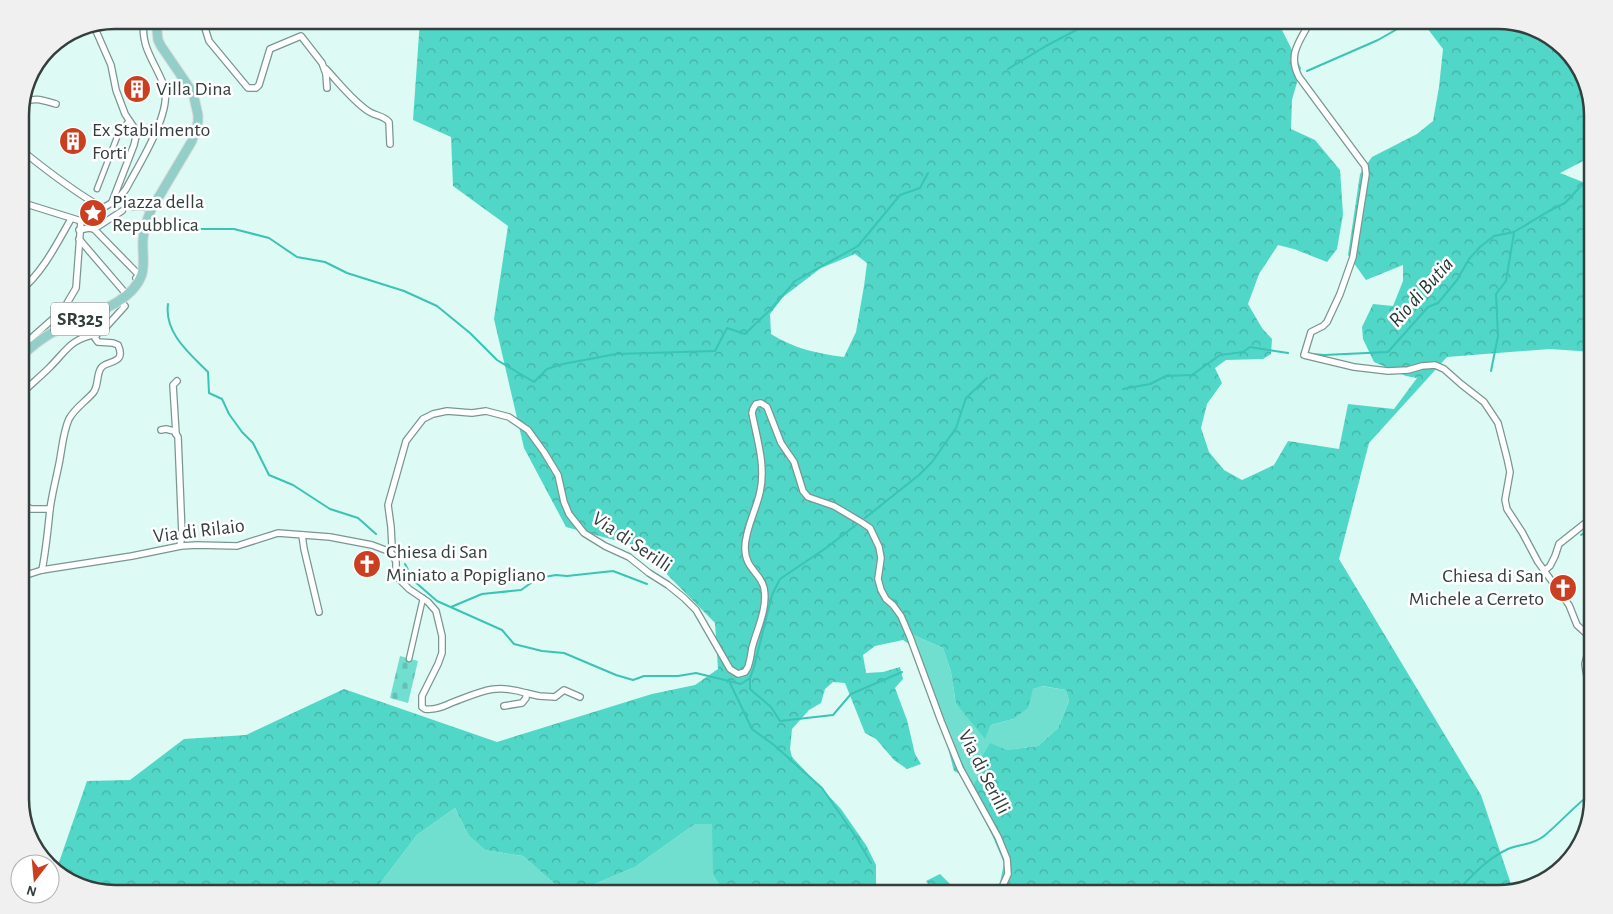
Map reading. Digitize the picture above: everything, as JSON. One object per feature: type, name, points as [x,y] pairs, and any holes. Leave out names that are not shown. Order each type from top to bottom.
[{"type":"main road","points":[[140,279],[143,266],[143,239],[147,220],[192,141],[198,122],[194,94],[158,40],[157,29]]},
{"type":"main road","name":"SR325","points":[[29,349],[41,339],[57,330],[124,298],[140,279]]},
{"type":"street","points":[[29,340],[63,310],[76,288],[81,222],[111,203],[126,189],[163,116],[166,102],[164,86],[145,45],[144,29]]},
{"type":"street","points":[[205,29],[209,41],[244,85],[252,89],[259,85],[270,49],[301,36],[352,97],[367,111],[384,117],[389,122],[390,144]]},
{"type":"street","points":[[1306,29],[1293,55],[1294,68],[1359,158],[1366,174],[1353,256],[1340,294],[1327,322],[1311,332],[1304,356],[1317,357],[1354,367],[1388,371],[1408,370],[1435,365],[1444,369],[1484,402],[1498,423],[1507,458],[1510,472],[1505,500],[1507,509],[1544,571],[1569,605],[1577,624],[1584,631]]},
{"type":"street","points":[[96,31],[111,65],[116,90],[129,121],[137,132],[117,198]]},
{"type":"street","points":[[322,63],[326,74],[327,88]]},
{"type":"street","points":[[31,99],[56,104]]},
{"type":"street","points":[[97,189],[118,132],[129,121]]},
{"type":"street","points":[[29,156],[50,174],[103,208]]},
{"type":"street","points":[[29,205],[81,222]]},
{"type":"street","points":[[133,207],[143,207],[151,210]]},
{"type":"street","points":[[79,230],[91,229],[122,211]]},
{"type":"street","points":[[29,284],[50,256],[69,218]]},
{"type":"street","points":[[91,229],[140,279]]},
{"type":"street","points":[[29,386],[56,361],[66,348],[77,340],[97,334],[125,306],[124,298],[79,239]]},
{"type":"street","points":[[42,570],[50,509],[68,421],[81,404],[93,393],[101,368],[104,365],[114,363],[119,356],[120,348],[118,345],[98,342],[95,338],[97,334]]},
{"type":"street","points":[[177,381],[173,385],[182,535],[180,546]]},
{"type":"street","name":"Via di Serilli","points":[[390,552],[392,540],[388,505],[406,441],[422,419],[447,411],[472,413],[486,411],[509,417],[528,430],[544,452],[558,475],[564,502],[569,514],[584,533],[605,546],[629,556],[689,602],[696,610],[730,669],[738,674],[742,674],[748,667],[763,610],[764,598],[764,588],[749,567],[745,549],[761,491],[762,460],[752,413],[752,409],[756,404],[761,403],[767,407],[781,443],[794,462],[803,491],[808,497],[834,506],[870,528],[879,547],[881,558],[878,579],[881,590],[886,599],[901,616],[960,768],[998,837],[1007,859],[1008,874],[1003,885]]},
{"type":"street","points":[[160,430],[171,430],[176,434]]},
{"type":"street","points":[[29,508],[50,509]]},
{"type":"street","points":[[1544,571],[1555,556],[1559,544],[1584,524]]},
{"type":"street","name":"Via di Rilaio","points":[[29,574],[42,570],[132,556],[180,546],[237,546],[278,533],[330,536],[360,542],[390,552]]},
{"type":"street","points":[[302,535],[319,612]]},
{"type":"street","points":[[390,552],[396,562],[397,577],[436,611],[440,625],[442,653],[422,696],[422,707],[425,710],[436,709],[494,688],[518,690],[540,696],[555,697],[564,690],[580,697]]},
{"type":"street","points":[[409,659],[423,598]]},
{"type":"street","points":[[504,706],[522,703],[526,698],[526,692]]},
{"type":"green space","points":[[419,29],[1282,29],[1301,68],[1292,100],[1291,129],[1315,140],[1340,170],[1343,214],[1337,249],[1327,262],[1278,245],[1259,274],[1248,304],[1262,328],[1272,339],[1271,354],[1263,359],[1226,360],[1215,368],[1222,383],[1207,404],[1201,428],[1209,452],[1224,470],[1242,480],[1274,465],[1288,441],[1339,449],[1348,404],[1394,409],[1417,378],[1406,376],[1374,362],[1363,339],[1362,327],[1373,304],[1393,306],[1403,281],[1403,265],[1366,280],[1348,255],[1360,174],[1372,157],[1417,134],[1433,121],[1443,49],[1428,29],[1510,29],[1531,35],[1551,46],[1570,67],[1583,98],[1584,161],[1560,173],[1584,182],[1584,351],[1550,349],[1447,357],[1369,443],[1339,559],[1481,795],[1511,885],[999,885],[1004,863],[962,775],[954,771],[948,748],[909,644],[903,640],[875,646],[863,655],[866,673],[883,672],[900,667],[903,679],[895,688],[907,720],[915,754],[921,764],[907,769],[894,760],[876,739],[865,733],[845,683],[833,682],[825,689],[821,703],[809,710],[792,729],[790,749],[792,757],[841,809],[866,845],[876,865],[876,885],[719,885],[713,875],[712,824],[695,824],[635,867],[592,885],[556,885],[523,856],[485,850],[469,836],[455,808],[417,835],[379,885],[103,885],[82,879],[62,868],[60,859],[87,781],[130,780],[184,739],[246,735],[344,689],[497,742],[652,694],[695,685],[718,669],[715,623],[640,547],[566,527],[524,448],[494,319],[508,226],[453,186],[451,137],[413,120]],"holes":[[[855,254],[867,263],[856,332],[844,357],[806,350],[771,334],[770,314],[783,297],[821,268]],[[911,634],[943,648],[951,672],[956,704],[985,739],[991,725],[1013,719],[1028,708],[1033,689],[1042,686],[1066,690],[1069,701],[1058,728],[1038,746],[1007,750],[990,743],[980,760],[978,776],[973,785],[957,750]]]},
{"type":"green space","points":[[911,634],[943,648],[951,672],[956,704],[985,738],[991,725],[1013,719],[1033,689],[1041,686],[1066,690],[1069,701],[1058,728],[1038,746],[1007,750],[980,760],[978,776],[973,785],[957,750]]},
{"type":"green space","points":[[400,656],[418,661],[408,703],[390,698]]},
{"type":"green space","points":[[455,808],[469,836],[485,850],[523,856],[556,885],[379,885],[417,835]]},
{"type":"green space","points":[[695,824],[713,824],[713,875],[719,885],[592,885],[635,867]]},
{"type":"green space","points":[[940,874],[951,885],[929,885],[926,881]]},
{"type":"waterway","points":[[1008,69],[1078,29]]},
{"type":"waterway","points":[[1307,71],[1378,40],[1397,29]]},
{"type":"waterway","points":[[201,229],[234,229],[269,238],[297,257],[325,262],[347,273],[404,291],[437,306],[470,333],[497,360],[534,382],[547,369],[616,354],[715,351],[727,328],[745,334],[772,308],[795,281],[858,246],[900,195],[920,188],[928,173]]},
{"type":"waterway","name":"Rio di Butia","points":[[1311,354],[1388,352],[1428,307],[1438,303],[1457,280],[1469,259],[1480,247],[1494,236],[1514,232],[1565,203],[1584,184]]},
{"type":"waterway","points":[[1491,371],[1498,336],[1496,294],[1506,281],[1514,233]]},
{"type":"waterway","points":[[168,304],[168,315],[174,334],[186,350],[208,372],[209,393],[222,399],[229,414],[253,443],[269,475],[293,485],[330,509],[358,518],[376,534]]},
{"type":"waterway","name":"Rio di Butia","points":[[1123,389],[1150,384],[1166,376],[1192,375],[1220,355],[1243,352],[1250,347],[1288,353]]},
{"type":"waterway","points":[[865,518],[919,475],[932,462],[956,428],[966,398],[987,378]]},
{"type":"waterway","points":[[405,564],[414,581],[437,601],[502,630],[514,644],[542,651],[564,653],[616,675],[633,680],[644,676],[678,676],[696,673],[741,684],[750,678],[772,595],[780,579],[856,525]]},
{"type":"waterway","points":[[451,607],[482,594],[521,590],[538,578],[556,575],[567,576],[613,571],[647,584]]},
{"type":"waterway","points":[[750,679],[750,689],[771,707],[780,721],[833,715],[851,694],[902,672]]},
{"type":"waterway","points":[[730,683],[752,729],[774,745],[822,788],[854,834],[871,863]]},
{"type":"waterway","points":[[1463,885],[1479,869],[1500,853],[1540,839],[1584,799]]},
{"type":"place","name":"Villa Dina","points":[[137,89]]},
{"type":"place","name":"Ex Stabilmento Forti","points":[[73,141]]},
{"type":"place","name":"Piazza della Repubblica","points":[[93,213]]},
{"type":"place","name":"Chiesa di San Miniato a Popigliano","points":[[367,564]]},
{"type":"place","name":"Chiesa di San Michele a Cerreto","points":[[1563,588]]}]
